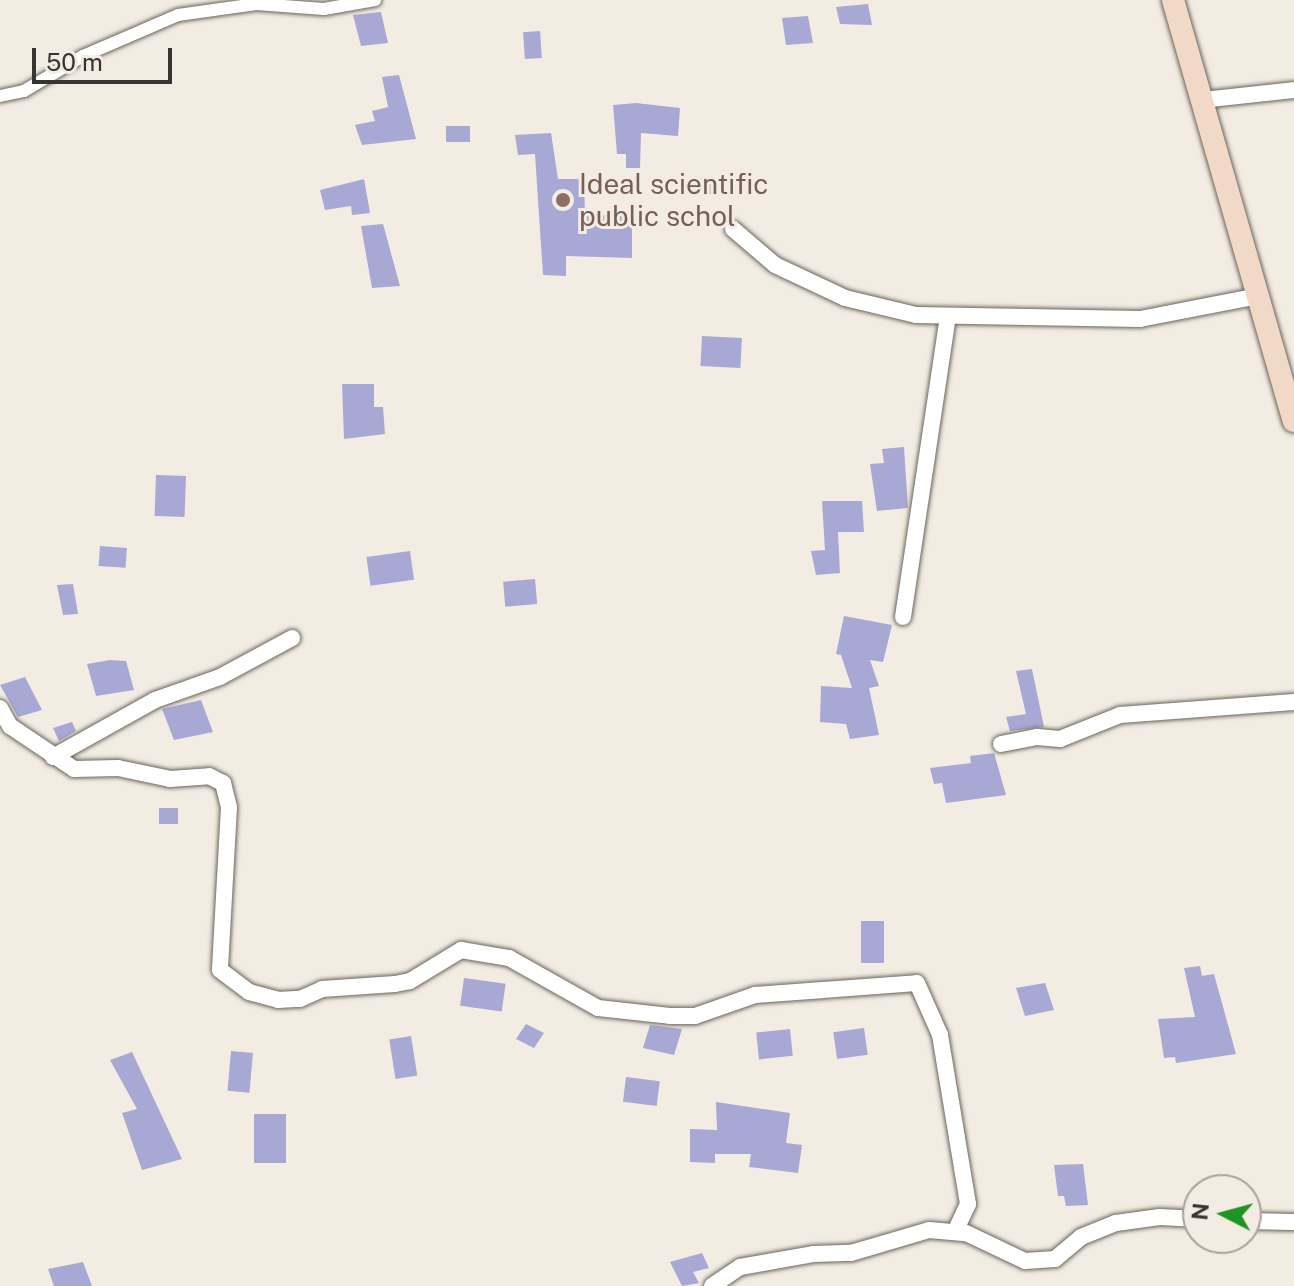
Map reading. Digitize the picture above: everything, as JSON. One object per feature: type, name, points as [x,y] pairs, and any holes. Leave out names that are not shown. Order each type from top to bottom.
[{"type":"main road","points":[[1173,0],[1294,417]]},
{"type":"street","points":[[0,96],[24,91],[83,56],[178,15],[256,4],[324,9],[375,0]]},
{"type":"street","points":[[1202,100],[1294,90]]},
{"type":"street","points":[[733,229],[775,265],[845,298],[948,316],[1140,319],[1258,296]]},
{"type":"street","points":[[903,617],[948,316]]},
{"type":"street","points":[[53,757],[155,700],[220,677],[292,638]]},
{"type":"street","points":[[1001,744],[1037,737],[1060,739],[1120,715],[1294,702]]},
{"type":"street","points":[[0,708],[10,726],[74,769],[118,768],[170,779],[209,776],[223,783],[229,807],[220,970],[235,984],[278,1000],[300,999],[322,989],[410,981],[461,950],[509,958],[598,1008],[670,1016],[695,1016],[755,995],[917,983],[940,1035],[968,1204],[955,1232]]},
{"type":"street","points":[[712,1286],[740,1267],[774,1259],[851,1253],[929,1230],[955,1232],[1025,1261],[1055,1259],[1081,1237],[1116,1223],[1160,1217],[1182,1218]]},
{"type":"street","points":[[1262,1221],[1294,1222]]},
{"type":"building","points":[[868,4],[872,25],[840,24],[836,7]]},
{"type":"building","points":[[381,12],[388,43],[361,46],[353,15]]},
{"type":"building","points":[[808,16],[813,43],[786,45],[782,18]]},
{"type":"building","points":[[540,31],[542,58],[525,59],[523,32]]},
{"type":"building","points":[[399,75],[416,139],[362,145],[355,125],[375,121],[372,111],[388,107],[382,77]]},
{"type":"building","points":[[636,103],[680,108],[678,136],[641,133],[640,168],[626,168],[626,154],[617,154],[613,105]]},
{"type":"building","points":[[446,126],[470,126],[470,142],[446,142]]},
{"type":"building","points":[[551,133],[558,179],[584,179],[585,215],[632,216],[632,258],[566,256],[566,276],[543,275],[535,154],[518,155],[515,135]]},
{"type":"building","points":[[697,178],[721,180],[720,195],[696,193]]},
{"type":"building","points":[[364,179],[370,213],[352,215],[351,206],[325,210],[320,190]]},
{"type":"building","points":[[383,224],[400,286],[372,288],[361,226]]},
{"type":"building","points":[[702,336],[742,338],[740,368],[700,366]]},
{"type":"building","points":[[342,384],[374,384],[374,407],[383,407],[385,434],[344,439]]},
{"type":"building","points":[[904,447],[908,508],[877,511],[870,464],[884,463],[882,449]]},
{"type":"building","points":[[156,475],[186,476],[185,517],[155,516]]},
{"type":"building","points":[[822,501],[862,501],[864,532],[838,532],[840,573],[816,575],[811,551],[825,550]]},
{"type":"building","points":[[100,546],[127,548],[126,568],[99,566]]},
{"type":"building","points":[[410,551],[414,580],[370,586],[366,557]]},
{"type":"building","points":[[535,579],[537,604],[505,607],[503,582]]},
{"type":"building","points":[[73,584],[78,614],[63,615],[57,585]]},
{"type":"building","points":[[844,616],[892,625],[883,662],[870,660],[879,686],[869,688],[879,735],[850,739],[846,724],[820,722],[821,686],[852,688],[841,655],[836,654]]},
{"type":"building","points":[[126,661],[134,690],[96,696],[87,664]]},
{"type":"building","points":[[1032,669],[1044,727],[1010,731],[1006,717],[1026,714],[1016,671]]},
{"type":"building","points":[[25,677],[42,710],[18,717],[0,685]]},
{"type":"building","points":[[201,700],[213,732],[174,740],[162,709]]},
{"type":"building","points":[[72,722],[76,731],[59,741],[53,728]]},
{"type":"building","points":[[994,753],[1006,795],[946,803],[942,783],[934,784],[930,768],[971,763],[970,756]]},
{"type":"building","points":[[159,808],[178,808],[178,824],[159,824]]},
{"type":"building","points":[[861,921],[884,921],[884,963],[861,963]]},
{"type":"building","points":[[1200,966],[1202,976],[1214,974],[1236,1054],[1176,1063],[1175,1057],[1164,1058],[1158,1019],[1195,1017],[1184,968]]},
{"type":"building","points":[[464,978],[506,984],[502,1012],[460,1006]]},
{"type":"building","points":[[1045,983],[1054,1010],[1025,1016],[1016,988]]},
{"type":"building","points":[[526,1024],[544,1033],[534,1048],[516,1039]]},
{"type":"building","points":[[650,1025],[682,1029],[674,1055],[643,1048]]},
{"type":"building","points":[[864,1028],[868,1055],[837,1059],[833,1032]]},
{"type":"building","points":[[790,1029],[793,1056],[759,1059],[756,1033]]},
{"type":"building","points":[[411,1036],[417,1076],[396,1079],[389,1039]]},
{"type":"building","points":[[231,1051],[253,1053],[249,1093],[228,1091]]},
{"type":"building","points":[[132,1052],[182,1159],[142,1170],[122,1113],[137,1109],[110,1060]]},
{"type":"building","points":[[626,1077],[660,1081],[657,1106],[623,1102]]},
{"type":"building","points":[[716,1102],[790,1113],[786,1143],[802,1145],[798,1173],[749,1167],[751,1154],[715,1154],[715,1163],[690,1162],[690,1129],[717,1130]]},
{"type":"building","points":[[254,1114],[286,1114],[286,1163],[254,1163]]},
{"type":"building","points":[[1083,1164],[1088,1205],[1066,1206],[1064,1196],[1058,1196],[1054,1165]]},
{"type":"building","points":[[702,1253],[709,1268],[693,1272],[699,1283],[682,1286],[670,1262]]},
{"type":"building","points":[[83,1262],[92,1286],[54,1286],[48,1269]]},
{"type":"place","name":"Ideal scientific public schol","points":[[563,200]]}]
